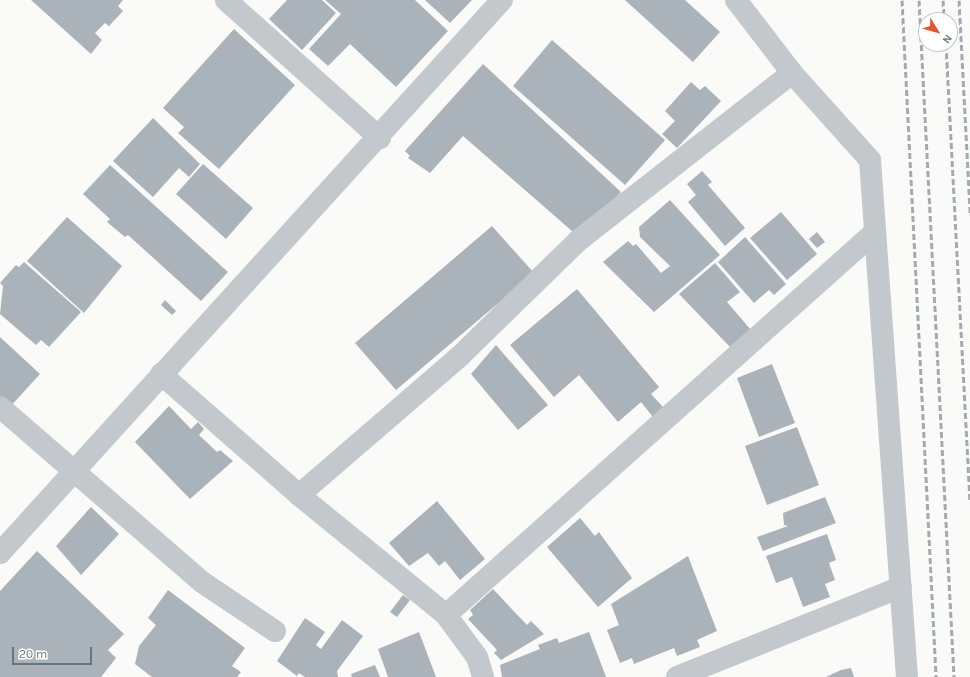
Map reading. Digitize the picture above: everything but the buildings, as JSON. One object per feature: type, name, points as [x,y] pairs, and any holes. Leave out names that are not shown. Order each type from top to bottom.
[{"type":"street","points":[[226,0],[380,138]]},
{"type":"street","points":[[0,553],[74,474],[161,374],[380,138],[502,0]]},
{"type":"street","points":[[736,0],[792,73],[870,160],[907,677]]},
{"type":"street","points":[[299,495],[460,356],[578,240],[792,73]]},
{"type":"street","points":[[446,614],[875,232]]},
{"type":"street","points":[[161,374],[299,495],[446,614],[477,656],[483,677]]},
{"type":"street","points":[[0,407],[74,474],[202,582],[275,631]]},
{"type":"street","points":[[677,677],[901,587]]},
{"type":"railway","points":[[902,0],[936,677]]},
{"type":"railway","points":[[919,0],[954,677]]},
{"type":"railway","points":[[943,0],[944,12]]},
{"type":"railway","points":[[959,0],[970,213]]},
{"type":"railway","points":[[946,52],[970,500]]}]
